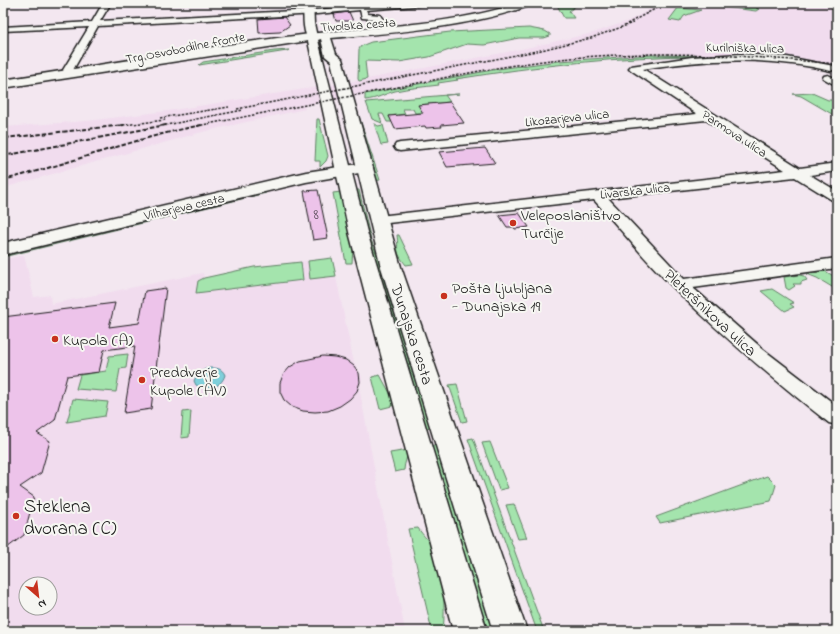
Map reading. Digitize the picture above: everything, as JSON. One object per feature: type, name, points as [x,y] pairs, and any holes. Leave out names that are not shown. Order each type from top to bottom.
[{"type":"main road","name":"Tivolska cesta","points":[[318,18],[445,25],[493,15],[521,4]]},
{"type":"main road","name":"Tivolska cesta","points":[[318,18],[370,37],[483,22],[511,15],[540,5]]},
{"type":"main road","name":"Tivolska cesta","points":[[313,39],[318,18]]},
{"type":"main road","name":"Dunajska cesta","points":[[470,631],[358,232],[309,23],[318,18],[331,56],[342,50],[365,168],[396,282],[510,631]]},
{"type":"main road","points":[[342,50],[370,39],[401,34]]},
{"type":"main road","points":[[342,50],[370,37]]},
{"type":"main road","name":"Trg Osvobodilne fronte","points":[[3,84],[71,78],[313,39]]},
{"type":"main road","name":"Trg Osvobodilne fronte","points":[[71,78],[313,39]]},
{"type":"main road","points":[[227,54],[281,49],[301,51],[318,63]]},
{"type":"main road","name":"Vilharjeva cesta","points":[[3,249],[306,177],[365,168]]},
{"type":"street","points":[[71,78],[68,70],[107,3]]},
{"type":"street","points":[[3,29],[94,24],[204,14],[318,18],[347,6],[426,3]]},
{"type":"street","points":[[363,11],[365,16],[377,17],[384,27]]},
{"type":"street","name":"Kurilniška ulica","points":[[634,68],[712,58],[734,58],[798,62],[832,76]]},
{"type":"street","name":"Parmova ulica","points":[[634,68],[837,197]]},
{"type":"street","name":"Likozarjeva ulica","points":[[400,147],[709,116]]},
{"type":"street","points":[[420,132],[427,144]]},
{"type":"street","name":"Livarska ulica","points":[[379,220],[837,167]]},
{"type":"street","name":"Pleteršnikova ulica","points":[[597,195],[680,285],[745,345],[837,417]]},
{"type":"street","points":[[680,285],[837,263]]},
{"type":"shaded area","points":[[662,3],[837,3],[837,65],[815,62],[704,57],[700,55],[652,55],[559,61],[498,69],[304,106],[305,109],[202,132],[3,188],[3,127],[87,121],[167,111],[367,79],[517,50],[593,33],[628,21]]},
{"type":"shaded area","points":[[24,255],[34,297],[50,295],[51,304],[203,273],[204,278],[254,267],[332,258],[354,363],[362,377],[360,392],[405,631],[3,631],[3,260]]},
{"type":"green space","points":[[561,3],[573,3],[572,4],[577,5],[569,11],[574,18],[564,18],[558,7]]},
{"type":"green space","points":[[729,3],[759,7],[756,8],[759,9],[756,11],[724,7],[720,4],[727,5]]},
{"type":"green space","points":[[678,8],[701,10],[684,16],[680,22],[669,20]]},
{"type":"green space","points":[[529,28],[545,31],[550,34],[550,36],[544,38],[519,38],[484,45],[467,44],[429,57],[399,62],[365,61],[367,79],[359,81],[358,79],[359,49],[361,46],[371,42],[450,32]]},
{"type":"green space","points":[[289,50],[287,51],[199,65],[203,62]]},
{"type":"green space","points":[[652,55],[701,56],[670,56],[609,60],[517,70],[456,79],[458,80],[438,83],[439,85],[395,91],[377,98],[365,100],[365,94],[498,69],[559,61]]},
{"type":"green space","points":[[812,93],[828,100],[837,100],[837,117],[801,96],[793,94]]},
{"type":"green space","points":[[445,95],[450,102],[419,105],[423,113],[415,113],[413,109],[403,109],[405,114],[389,116],[392,122],[387,122],[383,114],[379,114],[382,123],[372,119],[366,102]]},
{"type":"green space","points":[[351,98],[353,98],[380,180],[375,181]]},
{"type":"green space","points":[[317,119],[319,119],[328,156],[326,161],[320,167],[320,161],[315,161]]},
{"type":"green space","points":[[374,123],[378,126],[383,125],[388,144],[381,145]]},
{"type":"green space","points":[[355,190],[359,190],[371,240],[387,279],[433,427],[425,428]]},
{"type":"green space","points":[[265,191],[266,193],[3,257],[3,254]]},
{"type":"green space","points":[[341,192],[353,247],[352,263],[346,263],[333,193]]},
{"type":"green space","points":[[397,235],[399,235],[413,264],[406,265],[400,256],[398,251]]},
{"type":"green space","points":[[332,258],[336,276],[310,279],[308,261]]},
{"type":"green space","points":[[301,262],[303,280],[196,293],[198,281],[204,278],[254,267]]},
{"type":"green space","points":[[825,271],[837,278],[837,290],[807,274]]},
{"type":"green space","points":[[799,275],[804,276],[807,280],[801,282],[801,284],[793,284],[795,286],[789,290],[786,288],[784,277]]},
{"type":"green space","points":[[772,289],[794,303],[790,304],[794,307],[785,311],[761,291]]},
{"type":"green space","points":[[128,354],[126,368],[120,369],[116,392],[76,389],[80,375],[106,371],[109,356]]},
{"type":"green space","points":[[380,375],[396,404],[380,409],[372,377]]},
{"type":"green space","points":[[457,384],[467,421],[462,422],[449,385]]},
{"type":"green space","points":[[73,399],[108,402],[105,416],[67,422]]},
{"type":"green space","points":[[191,411],[189,437],[181,438],[183,412]]},
{"type":"green space","points":[[473,438],[544,631],[537,631],[468,439]]},
{"type":"green space","points":[[490,442],[508,488],[499,490],[482,443]]},
{"type":"green space","points":[[439,444],[497,631],[485,631],[429,446]]},
{"type":"green space","points":[[408,450],[404,470],[395,472],[390,453]]},
{"type":"green space","points":[[767,476],[776,485],[771,501],[660,523],[656,517]]},
{"type":"green space","points":[[514,504],[527,538],[518,539],[506,505]]},
{"type":"green space","points":[[418,528],[433,548],[440,570],[444,600],[443,631],[432,631],[408,529]]},
{"type":"water","points":[[209,368],[217,368],[225,375],[220,383],[209,388],[196,385],[194,381],[198,374]]},
{"type":"building","points":[[349,12],[353,21],[336,21],[334,14]]},
{"type":"building","points":[[284,17],[290,25],[280,32],[259,33],[258,19]]},
{"type":"building","points":[[450,102],[464,123],[441,125],[442,127],[426,128],[425,126],[395,129],[389,116],[423,113],[418,105]]},
{"type":"building","points":[[485,148],[495,163],[447,167],[439,152]]},
{"type":"building","points":[[318,190],[328,238],[313,240],[304,191]]},
{"type":"building","name":"Veleposlaništvo Turčije","points":[[519,213],[529,227],[515,229],[514,227],[507,227],[499,215]]},
{"type":"building","points":[[166,288],[151,409],[124,413],[135,346],[104,350],[99,372],[67,376],[55,420],[37,433],[50,441],[41,473],[20,487],[34,497],[24,535],[3,551],[3,317],[115,303],[109,327],[139,323],[145,291]]},
{"type":"building","points":[[323,356],[346,360],[354,366],[359,373],[360,382],[357,391],[350,399],[340,406],[328,411],[303,411],[292,407],[284,400],[280,392],[280,383],[283,375],[290,367],[300,361]]},
{"type":"railway","points":[[627,24],[666,3]]},
{"type":"railway","points":[[237,109],[537,51],[591,38],[633,23]]},
{"type":"railway","points":[[197,126],[475,72],[552,60],[623,55],[694,54],[837,64]]},
{"type":"railway","points":[[160,118],[229,107]]},
{"type":"railway","points":[[161,126],[243,110]]},
{"type":"railway","points":[[117,126],[166,120]]},
{"type":"railway","points":[[117,126],[124,125]]},
{"type":"railway","points":[[3,156],[166,125]]},
{"type":"railway","points":[[197,126],[202,125]]},
{"type":"railway","points":[[5,138],[117,126]]},
{"type":"railway","points":[[3,180],[177,130],[197,126]]},
{"type":"place","name":"Veleposlaništvo Turčije","points":[[513,223]]},
{"type":"place","name":"Pošta Ljubljana - Dunajska 19","points":[[444,296]]},
{"type":"place","name":"Kupola (A)","points":[[55,339]]},
{"type":"place","name":"Preddverje Kupole (AV)","points":[[142,380]]},
{"type":"place","name":"Steklena dvorana (C)","points":[[16,516]]}]
